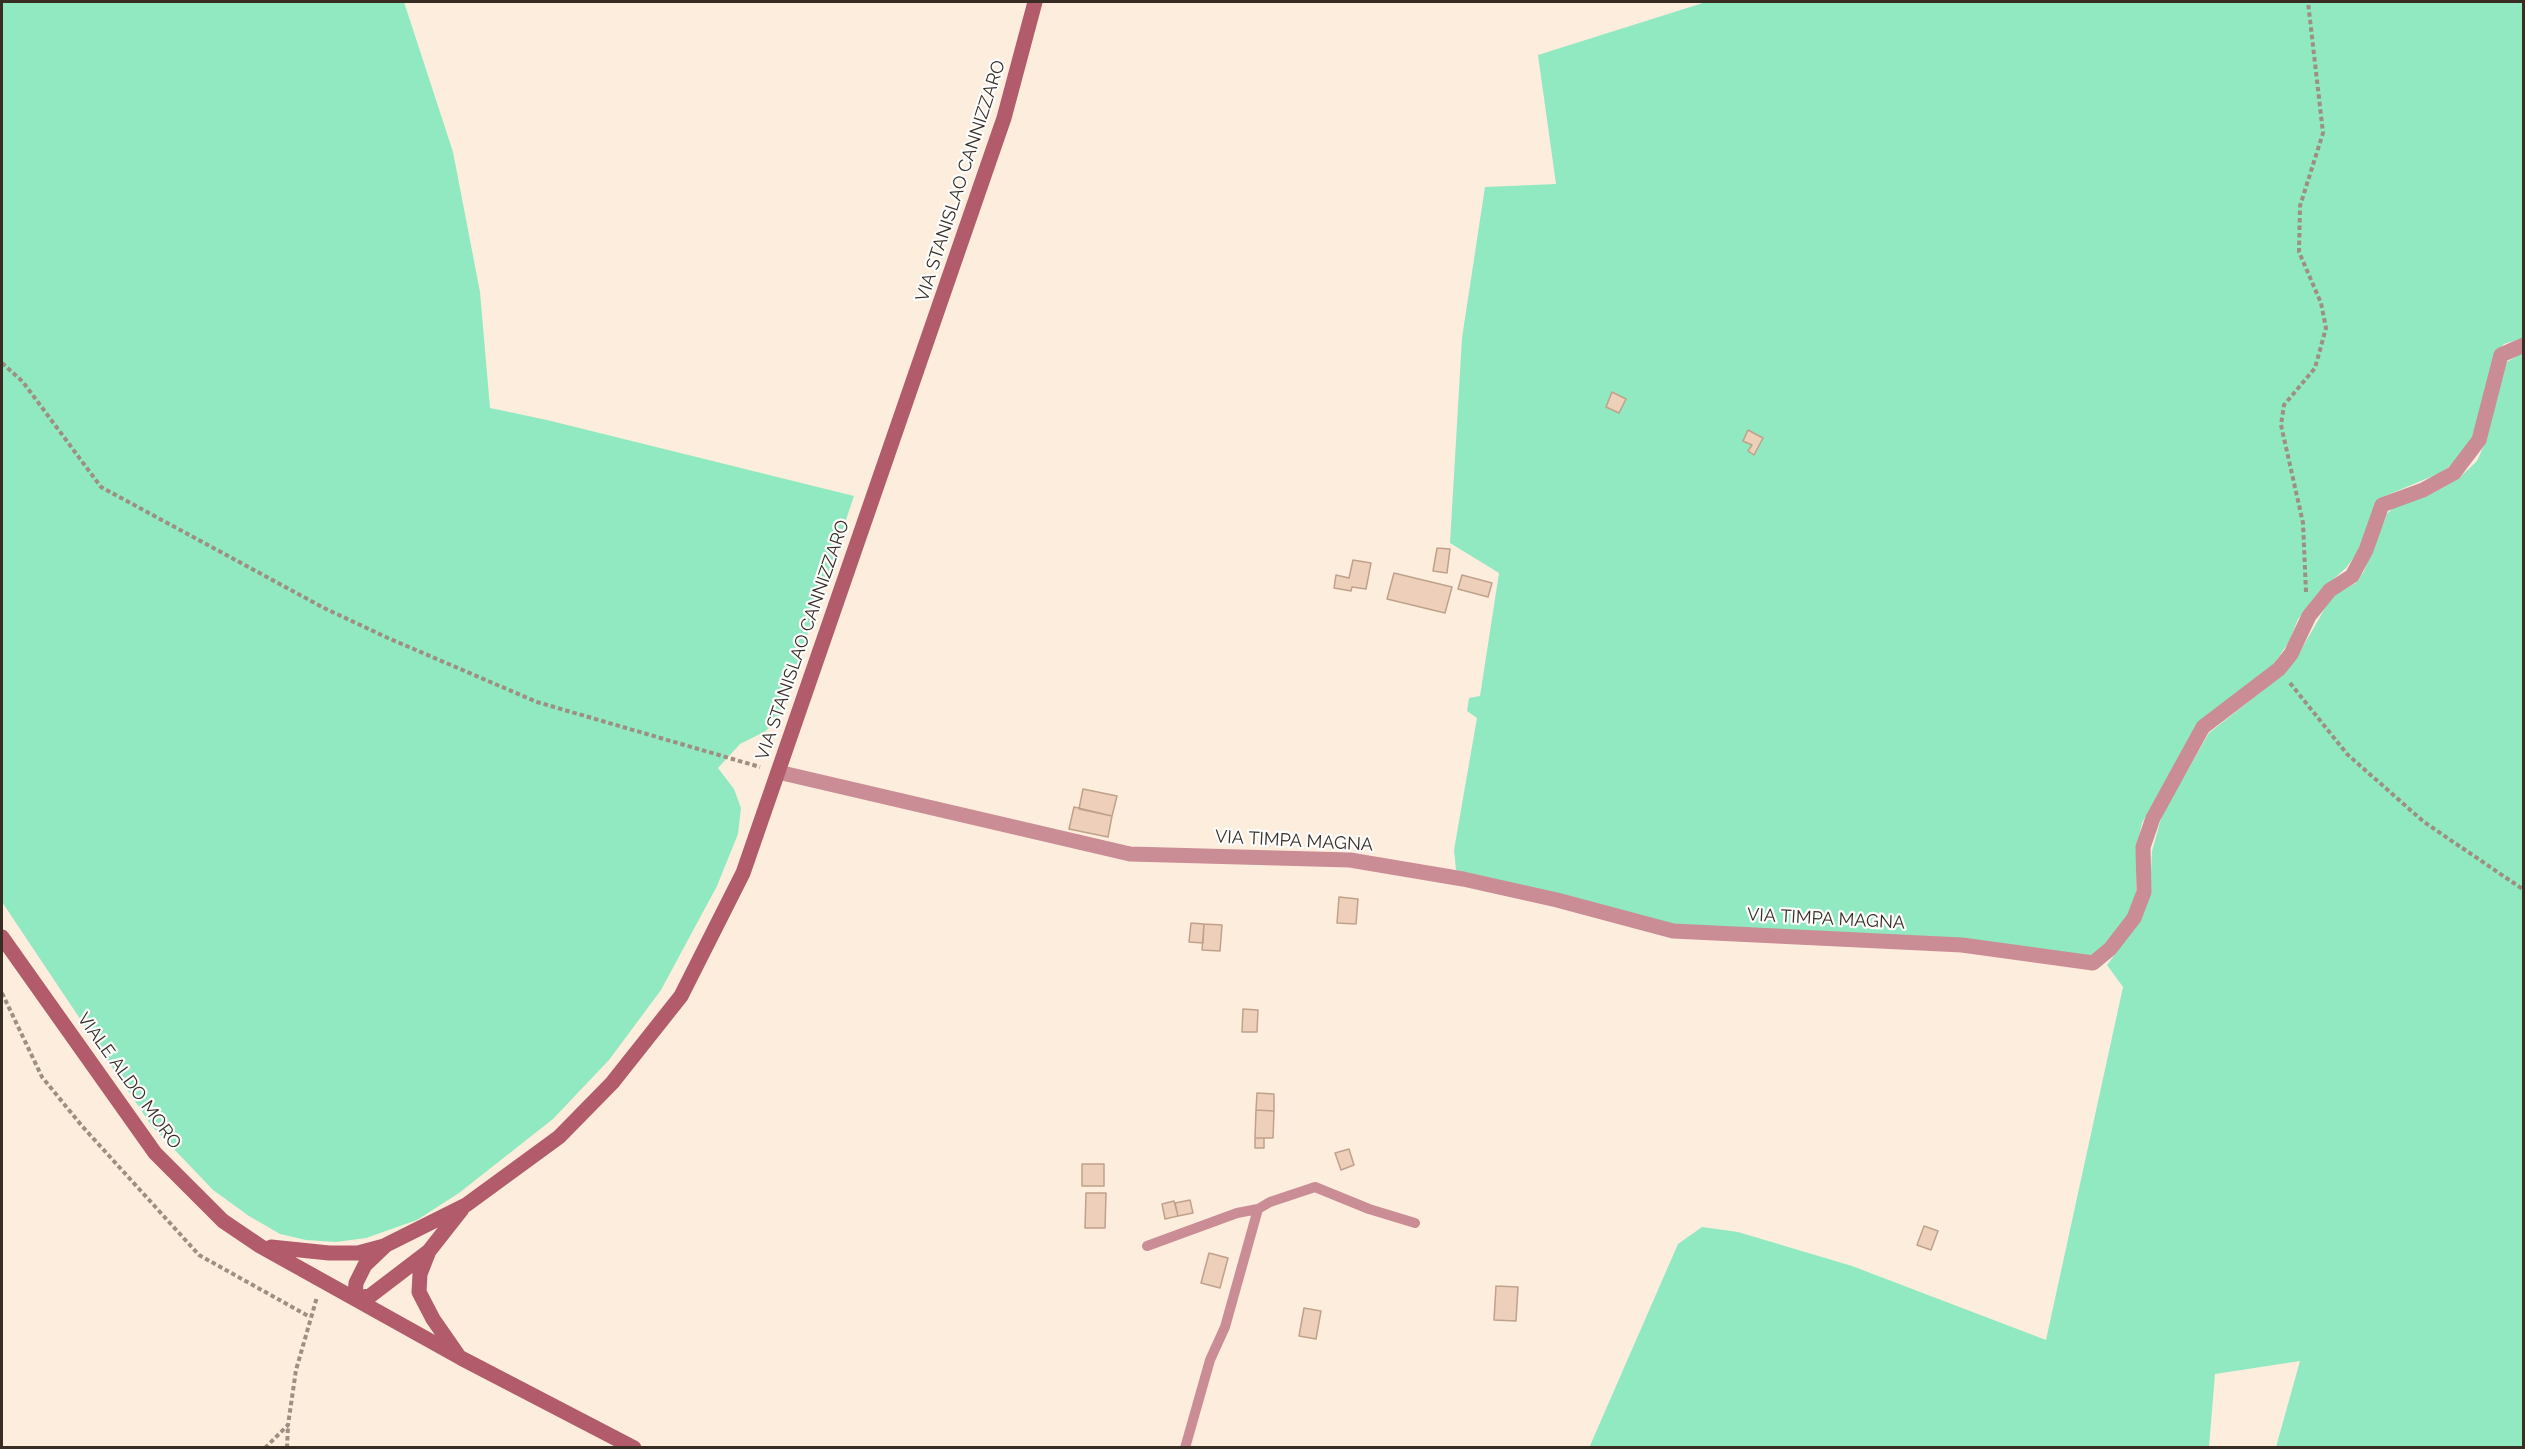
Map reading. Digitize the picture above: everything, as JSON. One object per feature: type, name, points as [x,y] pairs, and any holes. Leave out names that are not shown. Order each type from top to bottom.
[{"type":"street","name":"VIA STANISLAO CANNIZZARO","points":[[466,1205],[559,1137],[612,1083],[681,996],[743,873],[1004,118],[1035,2]]},
{"type":"street","name":"VIA TIMPA MAGNA","points":[[778,772],[1130,854],[1350,860],[1515,891],[1673,931],[1962,945],[2093,963],[2110,949],[2134,918],[2144,892],[2143,847],[2153,818],[2203,727],[2279,669],[2291,654],[2309,616],[2330,590],[2352,576],[2366,550],[2382,505],[2423,490],[2454,473],[2479,440],[2501,355],[2523,345]]},
{"type":"street","name":"VIALE ALDO MORO","points":[[2,937],[155,1153],[223,1221],[260,1246],[322,1282],[461,1358],[634,1448]]},
{"type":"street","points":[[260,1246],[329,1253],[358,1253],[386,1245],[466,1205]]},
{"type":"street","points":[[386,1245],[365,1265],[356,1283],[355,1298],[370,1296],[429,1251],[466,1205]]},
{"type":"street","points":[[429,1251],[420,1274],[419,1292],[434,1319],[461,1358]]},
{"type":"lane","points":[[1147,1246],[1237,1213],[1258,1209],[1269,1202],[1315,1187],[1369,1209],[1415,1223]]},
{"type":"lane","points":[[1185,1448],[1210,1360],[1225,1326],[1258,1209]]},
{"type":"path","points":[[2308,2],[2324,133],[2300,206],[2299,252],[2321,303],[2326,328],[2315,368],[2284,405],[2281,425],[2303,522],[2309,616]]},
{"type":"path","points":[[2,363],[23,382],[101,487],[324,608],[537,702],[778,772]]},
{"type":"path","points":[[2279,669],[2347,754],[2424,822],[2523,890]]},
{"type":"path","points":[[2,993],[42,1077],[82,1126],[198,1255],[310,1317]]},
{"type":"path","points":[[287,1448],[296,1370],[322,1282]]},
{"type":"path","points":[[265,1448],[288,1425]]},
{"type":"green space","points":[[2,2],[404,2],[453,152],[480,292],[490,408],[854,496],[781,713],[766,731],[740,744],[718,768],[734,789],[741,808],[738,834],[717,886],[661,990],[609,1060],[553,1119],[459,1193],[417,1220],[366,1238],[336,1242],[306,1240],[280,1234],[249,1216],[213,1190],[151,1125],[2,902]]},
{"type":"green space","points":[[1706,2],[2523,2],[2523,338],[2504,344],[2497,351],[2474,439],[2456,462],[2440,473],[2378,499],[2359,550],[2346,568],[2321,590],[2298,619],[2289,642],[2273,665],[2197,725],[2142,823],[2136,851],[2136,895],[2130,915],[2105,946],[2087,958],[1673,925],[1456,870],[1454,850],[1477,718],[1467,711],[1469,698],[1480,696],[1499,573],[1450,543],[1462,338],[1485,187],[1556,184],[1538,55]]},
{"type":"green space","points":[[2523,352],[2523,1447],[2276,1447],[2300,1361],[2215,1374],[2209,1447],[1589,1448],[1678,1244],[1702,1227],[1738,1232],[1852,1266],[2046,1340],[2123,987],[2107,965],[2139,922],[2150,891],[2152,851],[2162,815],[2209,733],[2275,681],[2297,657],[2325,608],[2336,594],[2356,583],[2364,571],[2387,514],[2395,506],[2429,495],[2458,479],[2477,461],[2485,443],[2507,362]]},
{"type":"building","points":[[1612,392],[1626,399],[1619,413],[1606,407]]},
{"type":"building","points":[[1748,430],[1763,438],[1754,455],[1748,451],[1752,445],[1743,441]]},
{"type":"building","points":[[1437,548],[1450,549],[1447,573],[1433,571]]},
{"type":"building","points":[[1353,560],[1371,563],[1366,589],[1352,587],[1351,591],[1334,588],[1336,575],[1349,578]]},
{"type":"building","points":[[1394,573],[1452,587],[1445,613],[1387,599]]},
{"type":"building","points":[[1462,575],[1492,583],[1488,597],[1458,589]]},
{"type":"building","points":[[1083,789],[1117,796],[1112,816],[1079,809]]},
{"type":"building","points":[[1074,807],[1112,816],[1108,837],[1069,829]]},
{"type":"building","points":[[1339,897],[1358,899],[1356,924],[1337,923]]},
{"type":"building","points":[[1191,923],[1204,924],[1203,943],[1189,942]]},
{"type":"building","points":[[1204,924],[1222,925],[1220,951],[1202,950]]},
{"type":"building","points":[[1243,1009],[1258,1010],[1257,1032],[1242,1032]]},
{"type":"building","points":[[1257,1093],[1274,1094],[1274,1111],[1256,1110]]},
{"type":"building","points":[[1256,1110],[1274,1111],[1273,1138],[1255,1138]]},
{"type":"building","points":[[1255,1138],[1264,1138],[1264,1148],[1255,1148]]},
{"type":"building","points":[[1349,1149],[1354,1165],[1341,1170],[1335,1153]]},
{"type":"building","points":[[1082,1164],[1104,1164],[1104,1186],[1082,1186]]},
{"type":"building","points":[[1086,1193],[1106,1193],[1105,1228],[1085,1228]]},
{"type":"building","points":[[1190,1200],[1193,1213],[1178,1216],[1175,1203]]},
{"type":"building","points":[[1174,1201],[1178,1216],[1165,1219],[1162,1204]]},
{"type":"building","points":[[1924,1226],[1938,1231],[1931,1250],[1917,1245]]},
{"type":"building","points":[[1209,1253],[1228,1258],[1220,1288],[1201,1283]]},
{"type":"building","points":[[1496,1286],[1518,1287],[1516,1321],[1494,1320]]},
{"type":"building","points":[[1304,1308],[1321,1311],[1316,1339],[1299,1336]]}]
